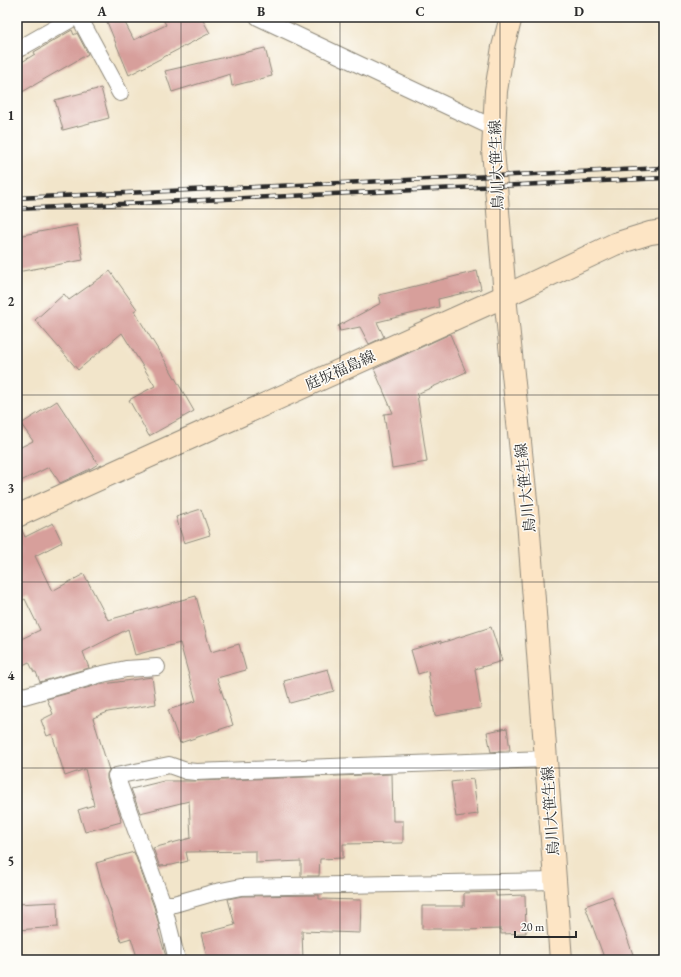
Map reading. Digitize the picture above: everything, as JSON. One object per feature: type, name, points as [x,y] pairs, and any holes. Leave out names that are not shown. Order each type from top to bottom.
[{"type":"street","points":[[17,50],[75,17]]},
{"type":"street","points":[[79,17],[120,93]]},
{"type":"street","points":[[258,17],[494,128]]},
{"type":"street","name":"鳥川大笹生線","points":[[511,17],[503,47],[496,91],[493,150],[505,296],[528,520],[561,960]]},
{"type":"street","name":"庭坂福島線","points":[[17,516],[505,296],[615,244],[664,231]]},
{"type":"street","points":[[17,692],[24,696],[126,669],[157,667]]},
{"type":"street","points":[[177,960],[163,904],[116,776],[169,765],[186,771],[196,772],[546,759]]},
{"type":"street","points":[[163,904],[174,904],[216,892],[241,887],[556,881]]},
{"type":"building","points":[[105,17],[122,17],[134,40],[166,25],[162,17],[201,17],[210,33],[129,75]]},
{"type":"building","points":[[72,30],[74,35],[77,33],[88,54],[17,95],[17,65],[35,54],[34,52]]},
{"type":"building","points":[[265,48],[272,76],[232,86],[230,74],[172,92],[165,71]]},
{"type":"building","points":[[101,88],[109,118],[63,130],[55,100]]},
{"type":"building","points":[[77,225],[83,260],[17,272],[17,236]]},
{"type":"building","points":[[110,271],[137,309],[134,311],[194,411],[149,436],[129,400],[155,386],[122,333],[78,370],[35,320],[64,294],[69,300]]},
{"type":"building","points":[[477,271],[481,289],[438,299],[439,307],[377,322],[384,337],[369,344],[360,327],[340,331],[338,326],[381,303],[379,295]]},
{"type":"building","points":[[450,334],[466,372],[417,394],[427,462],[392,468],[384,414],[393,413],[374,369]]},
{"type":"building","points":[[57,401],[98,464],[60,483],[49,467],[17,483],[17,449],[33,441],[21,424]]},
{"type":"building","points":[[201,509],[210,535],[184,543],[176,517]]},
{"type":"building","points":[[53,523],[62,542],[35,556],[52,591],[84,574],[108,620],[196,596],[211,652],[239,644],[246,670],[217,678],[233,725],[180,743],[168,710],[196,701],[180,643],[135,655],[128,629],[83,652],[89,668],[40,682],[36,672],[34,672],[29,662],[17,668],[17,641],[40,630],[25,599],[17,603],[17,528],[21,528],[25,537]]},
{"type":"building","points":[[491,627],[502,661],[475,669],[481,708],[435,716],[428,671],[418,674],[411,650],[441,641],[441,643]]},
{"type":"building","points":[[328,669],[334,691],[290,703],[284,681]]},
{"type":"building","points":[[152,677],[156,704],[108,712],[93,718],[109,770],[107,779],[121,818],[121,822],[85,832],[78,810],[94,805],[85,769],[65,776],[52,734],[47,736],[41,720],[53,714],[47,699],[97,685]]},
{"type":"building","points":[[507,728],[510,750],[491,752],[487,732]]},
{"type":"building","points":[[392,774],[393,821],[403,821],[403,843],[343,844],[343,858],[320,859],[319,876],[301,876],[301,861],[256,863],[256,851],[186,852],[188,861],[160,867],[153,848],[191,838],[189,801],[140,813],[131,789],[164,781]]},
{"type":"building","points":[[473,779],[478,814],[456,817],[451,782]]},
{"type":"building","points":[[134,852],[154,907],[160,929],[158,930],[167,960],[138,960],[131,938],[121,941],[102,885],[96,863]]},
{"type":"building","points":[[496,892],[496,896],[525,895],[526,933],[501,934],[501,929],[422,929],[422,906],[464,906],[464,893]]},
{"type":"building","points":[[319,895],[319,899],[361,900],[360,933],[302,931],[303,960],[208,960],[201,934],[235,925],[228,899],[242,896]]},
{"type":"building","points":[[612,896],[635,960],[605,960],[585,906]]},
{"type":"building","points":[[57,902],[58,927],[17,930],[17,904]]},
{"type":"railway","points":[[17,198],[664,168]]},
{"type":"railway","points":[[17,209],[664,178]]}]
